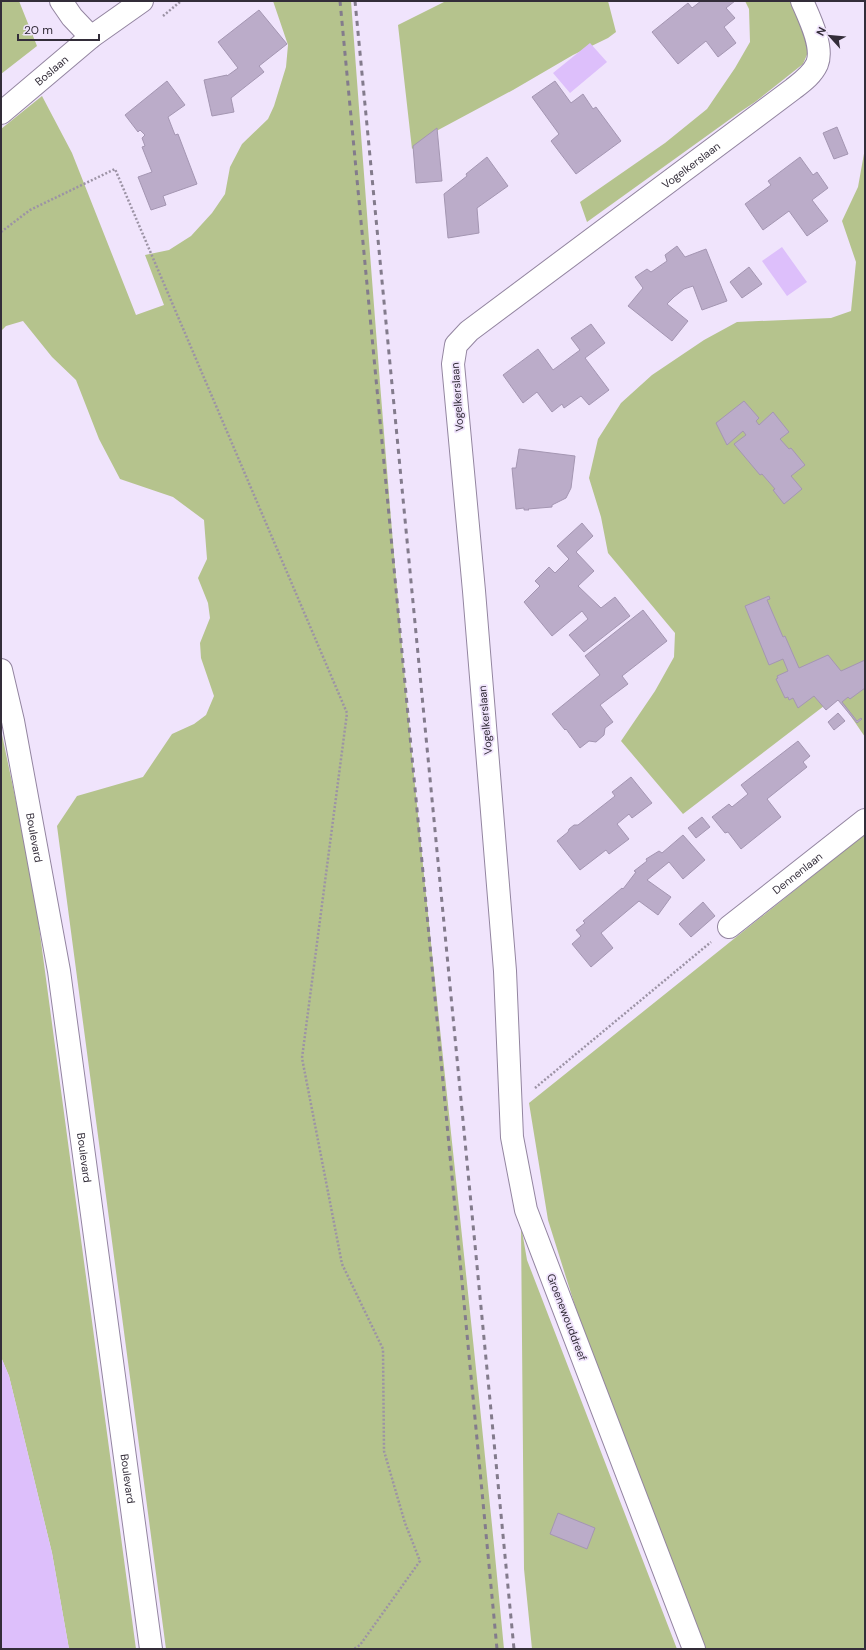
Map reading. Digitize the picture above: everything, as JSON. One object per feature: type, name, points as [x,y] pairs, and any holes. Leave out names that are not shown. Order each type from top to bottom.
[{"type":"street","points":[[61,1],[72,17],[91,37]]},
{"type":"street","name":"Boslaan","points":[[1,113],[91,37],[142,1]]},
{"type":"street","name":"Vogelkerslaan","points":[[505,971],[475,599],[453,364],[456,345],[469,330],[793,89],[811,73],[817,63],[818,47],[815,32],[802,1]]},
{"type":"street","name":"Boulevard","points":[[1,670],[13,720],[59,971],[151,1649]]},
{"type":"street","name":"Dennenlaan","points":[[729,927],[865,820]]},
{"type":"street","name":"Groenewouddreef","points":[[505,971],[512,1137],[526,1210],[694,1649]]},
{"type":"path","points":[[1,232],[30,210],[115,169],[346,713],[302,1058],[342,1264],[383,1349],[384,1451],[405,1523],[420,1561],[360,1645],[354,1649]]},
{"type":"path","points":[[511,1108],[729,927]]},
{"type":"green space","points":[[1,1],[19,1],[37,46],[1,74]]},
{"type":"green space","points":[[273,1],[351,1],[372,284],[403,661],[504,1649],[166,1649],[57,826],[77,796],[143,777],[172,734],[194,724],[206,715],[214,696],[201,658],[200,643],[210,618],[208,603],[198,578],[207,559],[204,520],[173,497],[120,479],[99,439],[76,380],[52,357],[23,321],[6,326],[1,331],[1,129],[42,96],[72,153],[136,315],[164,305],[145,255],[169,250],[191,236],[212,213],[225,194],[230,167],[242,144],[268,119],[274,106],[286,67],[288,45]]},
{"type":"green space","points":[[446,1],[608,1],[616,32],[608,38],[573,55],[513,90],[427,136],[412,149],[398,25]]},
{"type":"green space","points":[[745,1],[791,1],[801,23],[809,50],[803,64],[755,102],[587,222],[580,202],[665,143],[707,109],[735,68],[750,42],[749,9]]},
{"type":"green space","points":[[865,148],[865,737],[837,696],[683,814],[621,741],[655,691],[674,657],[675,633],[608,553],[601,517],[589,478],[598,439],[621,403],[652,375],[704,340],[737,322],[831,318],[851,311],[856,262],[842,221],[858,187]]},
{"type":"green space","points":[[1,730],[33,882],[136,1649],[69,1649],[52,1553],[9,1376],[1,1357]]},
{"type":"green space","points":[[865,834],[865,1649],[705,1649],[587,1344],[548,1220],[529,1103]]},
{"type":"green space","points":[[521,1225],[527,1260],[677,1649],[532,1649],[524,1569]]},
{"type":"shaded area","points":[[590,43],[607,62],[570,93],[553,73]]},
{"type":"shaded area","points":[[782,247],[807,282],[787,296],[762,261]]},
{"type":"shaded area","points":[[1,1357],[9,1376],[52,1553],[69,1649],[1,1649]]},
{"type":"building","points":[[701,1],[735,1],[726,8],[735,18],[724,27],[736,43],[718,57],[706,41],[678,64],[652,32],[688,3],[692,8]]},
{"type":"building","points":[[259,10],[287,44],[259,66],[264,72],[231,98],[234,112],[212,116],[204,80],[227,76],[238,68],[218,42]]},
{"type":"building","points":[[167,81],[185,105],[168,117],[175,135],[178,134],[197,184],[163,196],[166,205],[151,210],[138,177],[152,172],[142,147],[145,146],[142,138],[145,135],[140,130],[138,132],[125,115]]},
{"type":"building","points":[[555,81],[571,103],[583,94],[593,109],[596,107],[621,141],[576,174],[551,141],[559,134],[532,97]]},
{"type":"building","points":[[837,127],[848,154],[834,159],[823,133]]},
{"type":"building","points":[[437,128],[442,181],[416,183],[413,146]]},
{"type":"building","points":[[487,157],[508,186],[477,208],[479,233],[448,238],[444,194],[467,176],[466,174]]},
{"type":"building","points":[[800,157],[813,175],[817,172],[828,188],[812,200],[828,221],[807,236],[789,211],[763,230],[745,204],[771,185],[768,181]]},
{"type":"building","points":[[677,246],[685,257],[706,249],[727,301],[702,310],[693,286],[684,289],[667,304],[688,321],[672,341],[628,306],[643,288],[635,277],[647,269],[651,272],[667,261],[665,255]]},
{"type":"building","points":[[749,267],[762,284],[742,298],[730,282]]},
{"type":"building","points":[[591,324],[605,343],[585,358],[609,390],[589,405],[581,396],[564,408],[562,404],[552,412],[537,392],[523,403],[503,375],[538,349],[553,370],[580,350],[571,338]]},
{"type":"building","points":[[744,401],[759,418],[756,421],[759,425],[773,412],[789,432],[780,439],[789,449],[791,448],[805,465],[791,476],[802,489],[784,504],[773,490],[775,489],[762,474],[760,475],[734,444],[746,435],[743,431],[727,445],[716,423]]},
{"type":"building","points":[[519,449],[575,456],[571,488],[566,498],[552,505],[552,507],[528,509],[529,510],[524,510],[524,508],[516,509],[512,468],[516,468]]},
{"type":"building","points":[[582,523],[593,536],[576,552],[594,571],[578,586],[601,608],[615,597],[630,616],[584,652],[569,635],[588,619],[582,611],[552,636],[524,602],[540,586],[535,581],[549,567],[555,573],[569,559],[557,546]]},
{"type":"building","points":[[769,596],[770,599],[767,600],[783,637],[785,636],[799,668],[828,655],[841,671],[865,660],[865,688],[850,699],[848,697],[842,702],[857,721],[861,718],[862,719],[857,723],[838,700],[826,710],[814,696],[798,708],[793,698],[789,700],[788,697],[785,698],[776,679],[778,678],[777,676],[788,671],[783,659],[769,665],[745,606]]},
{"type":"building","points":[[643,610],[667,641],[622,676],[628,684],[600,705],[613,722],[605,728],[604,735],[596,742],[589,741],[580,748],[566,729],[565,730],[552,714],[600,675],[585,656]]},
{"type":"building","points":[[838,713],[845,721],[834,730],[828,722]]},
{"type":"building","points":[[798,741],[810,756],[803,762],[807,767],[767,799],[781,817],[741,849],[728,832],[725,833],[712,817],[729,804],[732,807],[748,794],[741,785]]},
{"type":"building","points":[[631,777],[652,803],[632,818],[629,814],[617,824],[629,839],[609,854],[606,850],[580,870],[557,841],[574,825],[578,825],[615,796],[612,792]]},
{"type":"building","points":[[702,817],[710,827],[696,838],[688,828]]},
{"type":"building","points":[[683,835],[705,860],[683,879],[669,862],[647,880],[671,897],[658,915],[639,901],[601,933],[613,948],[591,967],[572,944],[581,936],[576,930],[585,923],[583,921],[622,888],[623,889],[636,872],[634,871],[647,861],[646,859],[659,851],[662,853]]},
{"type":"building","points":[[703,902],[715,916],[691,937],[679,924]]},
{"type":"building","points":[[558,1513],[595,1528],[587,1549],[550,1534]]},
{"type":"railway","points":[[340,1],[497,1649]]},
{"type":"railway","points":[[355,1],[514,1649]]}]
